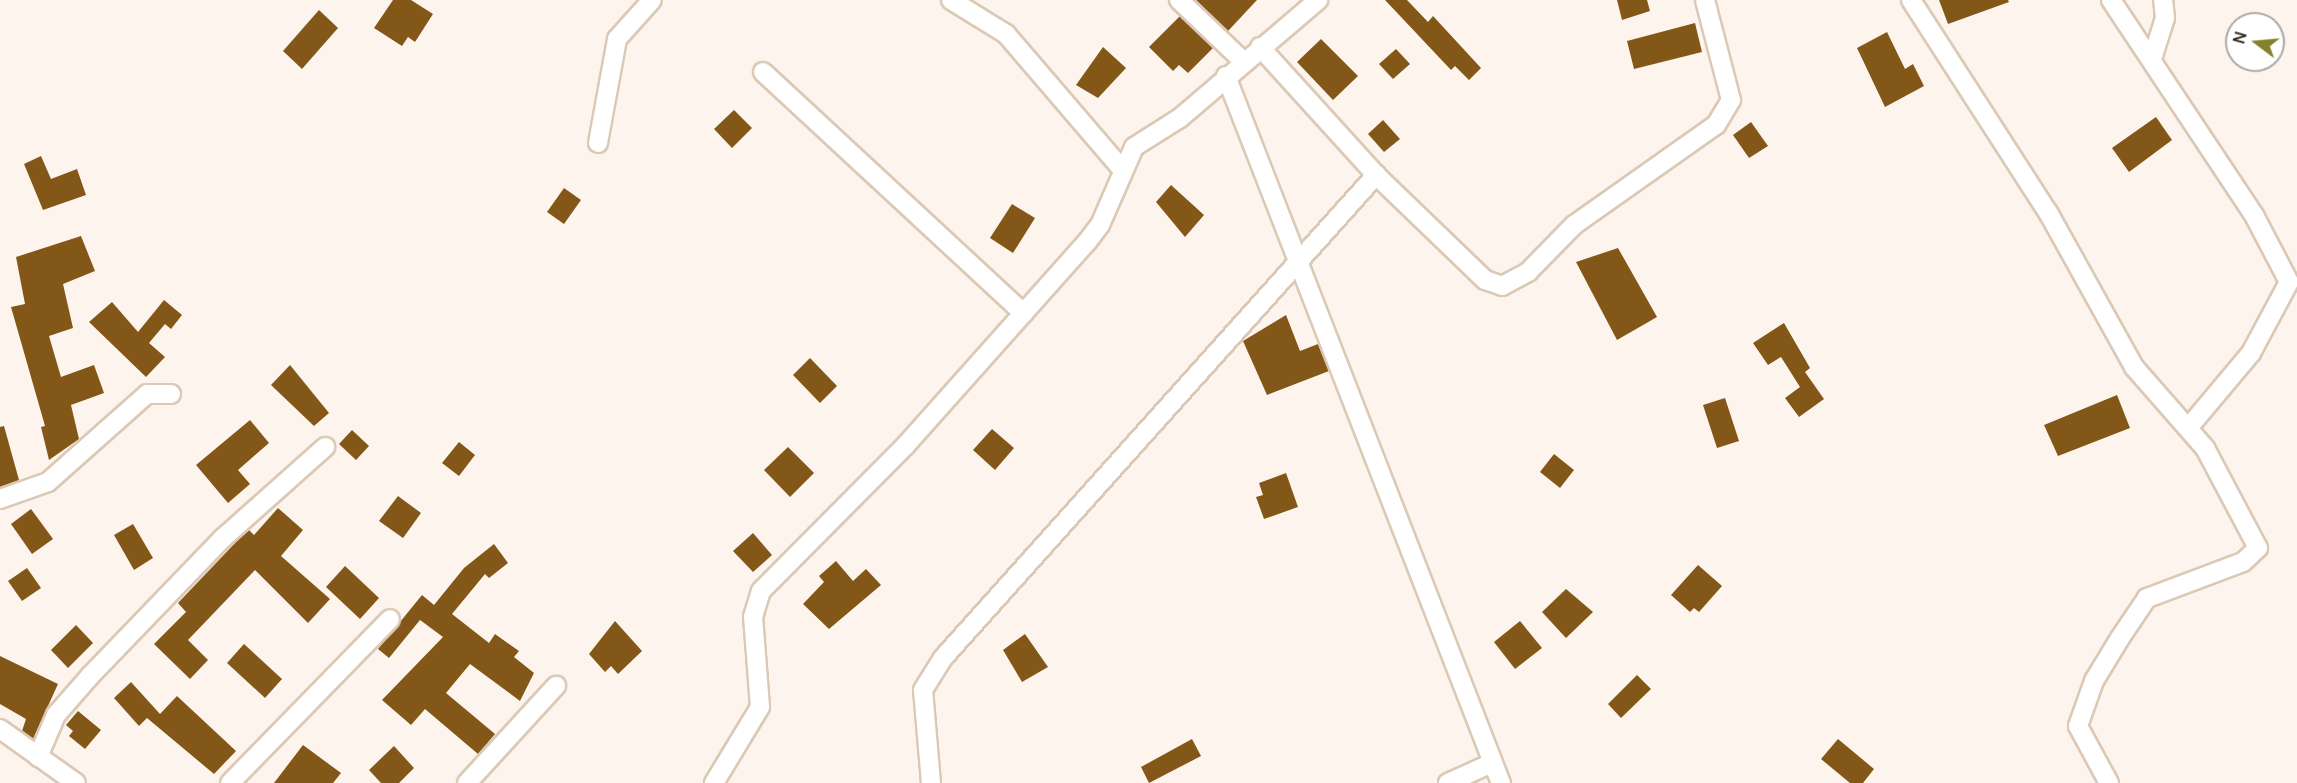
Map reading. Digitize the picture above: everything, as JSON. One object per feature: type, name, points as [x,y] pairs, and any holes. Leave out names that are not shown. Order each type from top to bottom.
[{"type":"street","points":[[598,143],[617,39],[652,0]]},
{"type":"street","points":[[951,0],[1006,34],[1121,168]]},
{"type":"street","points":[[1179,0],[1243,61]]},
{"type":"street","points":[[714,783],[760,707],[753,625],[762,591],[905,446],[1100,225],[1121,168],[1134,147],[1180,118],[1243,61],[1318,0]]},
{"type":"street","points":[[1260,47],[1376,175],[1485,280],[1502,286],[1528,272],[1574,225],[1716,125],[1731,100],[1705,0]]},
{"type":"street","points":[[1911,0],[2049,214],[2134,367],[2189,427],[2258,548],[2243,562],[2147,597],[2120,638],[2094,681],[2078,726],[2109,783]]},
{"type":"street","points":[[2111,0],[2152,59],[2293,277],[2251,353],[2189,427]]},
{"type":"street","points":[[2152,59],[2165,18],[2163,0]]},
{"type":"street","points":[[763,72],[1023,313]]},
{"type":"street","points":[[1226,76],[1501,783]]},
{"type":"street","points":[[931,783],[923,690],[944,658],[1376,175]]},
{"type":"street","points":[[0,499],[48,482],[147,394],[171,394]]},
{"type":"street","points":[[38,757],[56,715],[90,676],[223,537],[325,447]]},
{"type":"street","points":[[230,783],[390,619]]},
{"type":"street","points":[[467,783],[556,686]]},
{"type":"street","points":[[0,729],[76,783]]},
{"type":"street","points":[[1448,783],[1492,763]]},
{"type":"building","points":[[393,0],[411,0],[433,14],[415,42],[408,37],[402,46],[374,28]]},
{"type":"building","points":[[1196,0],[1257,0],[1228,31]]},
{"type":"building","points":[[1385,0],[1407,0],[1428,22],[1433,16],[1481,68],[1469,80],[1455,66],[1451,70]]},
{"type":"building","points":[[1617,0],[1647,0],[1650,11],[1622,20]]},
{"type":"building","points":[[1939,0],[2008,0],[2009,2],[1948,24]]},
{"type":"building","points":[[319,10],[338,28],[302,69],[283,51]]},
{"type":"building","points":[[1180,16],[1213,48],[1188,73],[1179,65],[1173,71],[1149,47]]},
{"type":"building","points":[[1695,23],[1702,52],[1634,69],[1627,41]]},
{"type":"building","points":[[1887,32],[1905,69],[1913,64],[1924,86],[1885,107],[1857,48]]},
{"type":"building","points":[[1321,39],[1358,76],[1333,100],[1297,62]]},
{"type":"building","points":[[1103,47],[1126,68],[1098,98],[1076,85]]},
{"type":"building","points":[[1396,49],[1410,64],[1393,79],[1379,64]]},
{"type":"building","points":[[734,110],[752,128],[732,148],[714,129]]},
{"type":"building","points":[[2156,117],[2172,140],[2129,172],[2112,148]]},
{"type":"building","points":[[1383,120],[1400,139],[1384,152],[1368,134]]},
{"type":"building","points":[[1751,122],[1768,146],[1749,158],[1733,135]]},
{"type":"building","points":[[41,156],[51,179],[77,169],[86,195],[43,210],[24,164]]},
{"type":"building","points":[[1171,185],[1204,215],[1185,237],[1156,202]]},
{"type":"building","points":[[564,188],[581,200],[564,224],[547,212]]},
{"type":"building","points":[[1012,204],[1035,218],[1013,253],[990,238]]},
{"type":"building","points":[[81,236],[95,271],[63,284],[73,328],[49,336],[61,377],[94,365],[104,393],[71,405],[79,439],[49,460],[41,427],[45,426],[11,307],[25,304],[16,257]]},
{"type":"building","points":[[1618,248],[1657,317],[1617,340],[1576,262]]},
{"type":"building","points":[[164,300],[182,315],[171,329],[165,324],[149,343],[165,357],[146,377],[89,322],[112,302],[138,332]]},
{"type":"building","points":[[1286,315],[1300,351],[1318,344],[1329,371],[1267,395],[1243,341]]},
{"type":"building","points":[[1784,323],[1810,368],[1805,372],[1824,399],[1799,417],[1785,398],[1800,387],[1781,357],[1768,365],[1753,343]]},
{"type":"building","points":[[810,358],[837,386],[820,403],[793,375]]},
{"type":"building","points":[[290,365],[329,413],[314,426],[271,385]]},
{"type":"building","points":[[2117,395],[2130,428],[2058,456],[2044,425]]},
{"type":"building","points":[[1725,398],[1739,441],[1717,448],[1703,405]]},
{"type":"building","points":[[250,420],[269,443],[238,470],[250,484],[228,503],[196,465]]},
{"type":"building","points":[[4,426],[19,480],[0,487],[0,427]]},
{"type":"building","points":[[992,429],[1014,448],[995,470],[973,450]]},
{"type":"building","points":[[352,430],[369,446],[356,460],[339,444]]},
{"type":"building","points":[[459,442],[475,455],[459,476],[442,463]]},
{"type":"building","points":[[788,447],[814,473],[790,497],[764,470]]},
{"type":"building","points":[[1554,454],[1574,470],[1560,488],[1540,472]]},
{"type":"building","points":[[1286,473],[1298,507],[1264,519],[1256,497],[1263,495],[1259,483]]},
{"type":"building","points":[[398,496],[421,513],[403,538],[379,521]]},
{"type":"building","points":[[278,508],[303,530],[281,556],[330,599],[308,623],[255,570],[188,640],[208,660],[190,679],[154,644],[186,612],[178,603],[236,542],[249,530],[254,535]]},
{"type":"building","points":[[31,509],[53,539],[32,554],[11,524]]},
{"type":"building","points":[[133,524],[153,558],[134,570],[114,535]]},
{"type":"building","points":[[753,533],[772,555],[753,572],[733,551]]},
{"type":"building","points":[[494,544],[508,563],[489,578],[485,574],[452,614],[489,643],[495,634],[519,651],[514,657],[534,673],[520,701],[470,664],[446,693],[495,734],[478,754],[425,709],[411,725],[382,700],[443,637],[420,620],[389,658],[378,649],[422,595],[434,605],[464,568]]},
{"type":"building","points":[[836,561],[853,581],[866,569],[881,585],[829,629],[803,604],[824,582],[819,576]]},
{"type":"building","points":[[1698,565],[1722,586],[1699,612],[1694,608],[1690,612],[1671,595]]},
{"type":"building","points":[[345,566],[379,598],[360,619],[326,587]]},
{"type":"building","points":[[27,568],[41,588],[22,601],[8,581]]},
{"type":"building","points":[[1566,589],[1593,612],[1566,638],[1542,612]]},
{"type":"building","points":[[615,621],[642,651],[618,674],[611,666],[605,672],[589,654]]},
{"type":"building","points":[[1520,621],[1542,648],[1515,669],[1494,642]]},
{"type":"building","points":[[76,625],[93,643],[68,668],[51,650]]},
{"type":"building","points":[[1025,634],[1048,667],[1022,682],[1003,650]]},
{"type":"building","points":[[244,644],[282,679],[265,698],[227,663]]},
{"type":"building","points":[[0,656],[58,684],[33,739],[22,731],[26,719],[0,704]]},
{"type":"building","points":[[1637,675],[1651,689],[1621,718],[1608,704]]},
{"type":"building","points":[[131,682],[160,714],[177,696],[236,751],[214,774],[147,718],[139,726],[114,698]]},
{"type":"building","points":[[78,711],[101,730],[85,749],[69,736],[73,731],[66,725]]},
{"type":"building","points":[[1192,739],[1201,756],[1149,783],[1141,767]]},
{"type":"building","points":[[1838,739],[1874,769],[1863,783],[1850,783],[1821,759]]},
{"type":"building","points":[[303,745],[341,773],[333,783],[274,783]]},
{"type":"building","points":[[394,746],[414,768],[399,783],[381,783],[369,770]]}]
